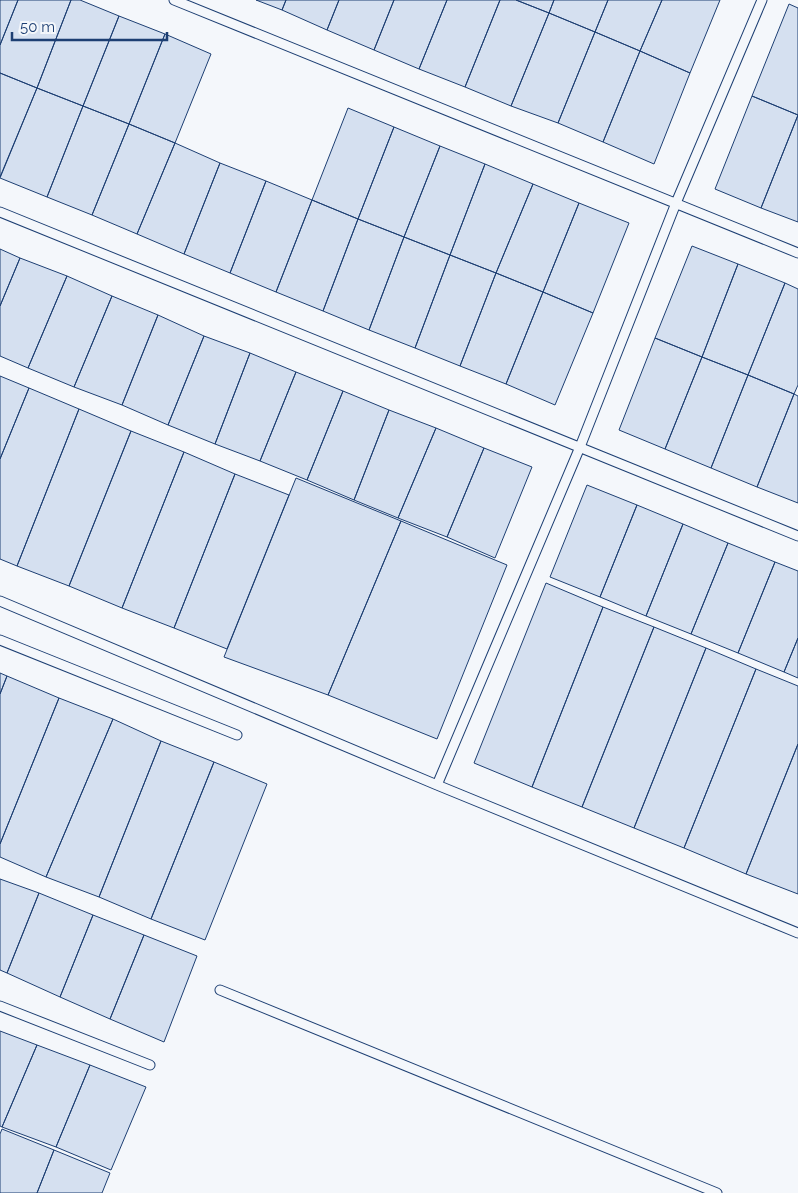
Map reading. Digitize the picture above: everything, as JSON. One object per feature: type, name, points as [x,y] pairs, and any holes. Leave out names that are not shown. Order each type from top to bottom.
[{"type":"lane","points":[[174,0],[798,253]]},
{"type":"lane","points":[[437,785],[580,447],[676,203],[762,0]]},
{"type":"lane","points":[[0,212],[798,536]]},
{"type":"lane","points":[[0,601],[437,785],[798,933]]},
{"type":"lane","points":[[0,640],[237,735]]},
{"type":"lane","points":[[220,990],[717,1193]]},
{"type":"lane","points":[[0,1006],[150,1065]]},
{"type":"building","points":[[0,0],[18,0],[0,45]]},
{"type":"building","points":[[18,0],[71,0],[37,88],[0,73],[0,45]]},
{"type":"building","points":[[71,0],[80,0],[119,16],[83,106],[37,88]]},
{"type":"building","points":[[256,0],[286,0],[282,10]]},
{"type":"building","points":[[286,0],[339,0],[327,30],[282,10]]},
{"type":"building","points":[[339,0],[394,0],[374,50],[327,30]]},
{"type":"building","points":[[394,0],[447,0],[419,69],[374,50]]},
{"type":"building","points":[[447,0],[500,0],[465,87],[419,69]]},
{"type":"building","points":[[500,0],[516,0],[549,13],[511,106],[465,87]]},
{"type":"building","points":[[516,0],[554,0],[549,13]]},
{"type":"building","points":[[554,0],[608,0],[595,32],[549,13]]},
{"type":"building","points":[[608,0],[662,0],[640,51],[595,32]]},
{"type":"building","points":[[662,0],[720,0],[690,73],[640,51]]},
{"type":"building","points":[[789,4],[798,8],[798,115],[752,96]]},
{"type":"building","points":[[549,13],[595,32],[558,123],[511,106]]},
{"type":"building","points":[[119,16],[165,34],[129,124],[83,106]]},
{"type":"building","points":[[595,32],[640,51],[603,142],[558,123]]},
{"type":"building","points":[[165,34],[211,54],[175,143],[129,124]]},
{"type":"building","points":[[640,51],[690,73],[654,164],[603,142]]},
{"type":"building","points":[[0,73],[37,88],[0,177]]},
{"type":"building","points":[[37,88],[83,106],[47,197],[0,178]]},
{"type":"building","points":[[752,96],[798,115],[761,208],[715,189]]},
{"type":"building","points":[[83,106],[129,124],[92,215],[47,197]]},
{"type":"building","points":[[348,108],[394,127],[358,219],[312,200]]},
{"type":"building","points":[[798,115],[798,222],[761,208]]},
{"type":"building","points":[[129,124],[175,143],[137,234],[92,215]]},
{"type":"building","points":[[394,127],[440,146],[404,237],[358,219]]},
{"type":"building","points":[[175,143],[220,163],[184,254],[137,234]]},
{"type":"building","points":[[440,146],[485,164],[450,255],[404,237]]},
{"type":"building","points":[[220,163],[266,181],[230,273],[184,254]]},
{"type":"building","points":[[485,164],[533,184],[496,273],[450,255]]},
{"type":"building","points":[[266,181],[312,200],[276,292],[230,273]]},
{"type":"building","points":[[533,184],[579,203],[543,292],[496,273]]},
{"type":"building","points":[[312,200],[358,219],[323,311],[276,292]]},
{"type":"building","points":[[579,203],[629,223],[593,313],[543,292]]},
{"type":"building","points":[[358,219],[404,237],[369,330],[323,311]]},
{"type":"building","points":[[404,237],[450,255],[415,348],[369,330]]},
{"type":"building","points":[[692,246],[738,264],[702,357],[655,338]]},
{"type":"building","points":[[0,249],[20,258],[0,306]]},
{"type":"building","points":[[450,255],[496,273],[460,366],[415,348]]},
{"type":"building","points":[[20,258],[67,276],[28,368],[0,356],[0,306]]},
{"type":"building","points":[[738,264],[785,283],[748,375],[702,357]]},
{"type":"building","points":[[496,273],[543,292],[506,384],[460,366]]},
{"type":"building","points":[[67,276],[112,296],[74,387],[28,368]]},
{"type":"building","points":[[785,283],[798,289],[798,385],[794,394],[748,375]]},
{"type":"building","points":[[543,292],[593,313],[555,405],[506,384]]},
{"type":"building","points":[[112,296],[158,315],[122,405],[74,387]]},
{"type":"building","points":[[158,315],[204,336],[168,425],[122,405]]},
{"type":"building","points":[[204,336],[250,353],[215,444],[168,425]]},
{"type":"building","points":[[655,338],[702,357],[665,449],[619,430]]},
{"type":"building","points":[[250,353],[296,372],[260,461],[215,444]]},
{"type":"building","points":[[702,357],[748,375],[711,468],[665,449]]},
{"type":"building","points":[[296,372],[343,391],[307,480],[260,461]]},
{"type":"building","points":[[748,375],[794,394],[757,487],[711,468]]},
{"type":"building","points":[[0,376],[29,388],[0,459]]},
{"type":"building","points":[[29,388],[79,409],[17,566],[0,559],[0,459]]},
{"type":"building","points":[[343,391],[389,410],[354,500],[307,480]]},
{"type":"building","points":[[794,394],[798,396],[798,503],[757,487]]},
{"type":"building","points":[[79,409],[131,431],[69,586],[17,566]]},
{"type":"building","points":[[389,410],[436,428],[398,518],[354,500]]},
{"type":"building","points":[[436,428],[484,448],[447,537],[398,518]]},
{"type":"building","points":[[131,431],[184,452],[122,608],[69,586]]},
{"type":"building","points":[[484,448],[532,467],[495,558],[447,537]]},
{"type":"building","points":[[184,452],[235,474],[174,628],[122,608]]},
{"type":"building","points":[[235,474],[289,495],[227,649],[174,628]]},
{"type":"building","points":[[296,478],[401,521],[328,695],[224,657]]},
{"type":"building","points":[[587,485],[637,505],[600,597],[550,577]]},
{"type":"building","points":[[637,505],[683,524],[646,616],[600,597]]},
{"type":"building","points":[[401,521],[507,565],[437,739],[328,695]]},
{"type":"building","points":[[683,524],[728,543],[691,634],[646,616]]},
{"type":"building","points":[[728,543],[775,562],[738,653],[691,634]]},
{"type":"building","points":[[775,562],[798,571],[798,638],[784,672],[738,653]]},
{"type":"building","points":[[546,583],[603,607],[532,787],[474,763]]},
{"type":"building","points":[[603,607],[654,627],[582,807],[532,787]]},
{"type":"building","points":[[654,627],[706,648],[634,828],[582,807]]},
{"type":"building","points":[[798,638],[798,678],[784,672]]},
{"type":"building","points":[[706,648],[756,669],[684,848],[634,828]]},
{"type":"building","points":[[756,669],[798,686],[798,744],[746,874],[684,848]]},
{"type":"building","points":[[0,673],[7,676],[0,694]]},
{"type":"building","points":[[7,676],[59,698],[0,844],[0,694]]},
{"type":"building","points":[[59,698],[113,719],[46,877],[0,857],[0,844]]},
{"type":"building","points":[[113,719],[161,741],[99,897],[46,877]]},
{"type":"building","points":[[161,741],[214,762],[151,919],[99,897]]},
{"type":"building","points":[[798,744],[798,894],[746,874]]},
{"type":"building","points":[[214,762],[267,784],[205,940],[151,919]]},
{"type":"building","points":[[0,879],[39,893],[7,973],[0,970]]},
{"type":"building","points":[[39,893],[93,915],[60,997],[7,973]]},
{"type":"building","points":[[93,915],[144,935],[110,1019],[60,997]]},
{"type":"building","points":[[144,935],[197,956],[164,1042],[110,1019]]},
{"type":"building","points":[[0,1031],[37,1045],[2,1127],[0,1126]]},
{"type":"building","points":[[37,1045],[90,1065],[56,1147],[2,1127]]},
{"type":"building","points":[[90,1065],[146,1087],[111,1170],[56,1147]]},
{"type":"building","points":[[2,1129],[54,1150],[37,1193],[0,1193],[0,1134]]},
{"type":"building","points":[[54,1150],[110,1173],[102,1193],[37,1193]]}]
